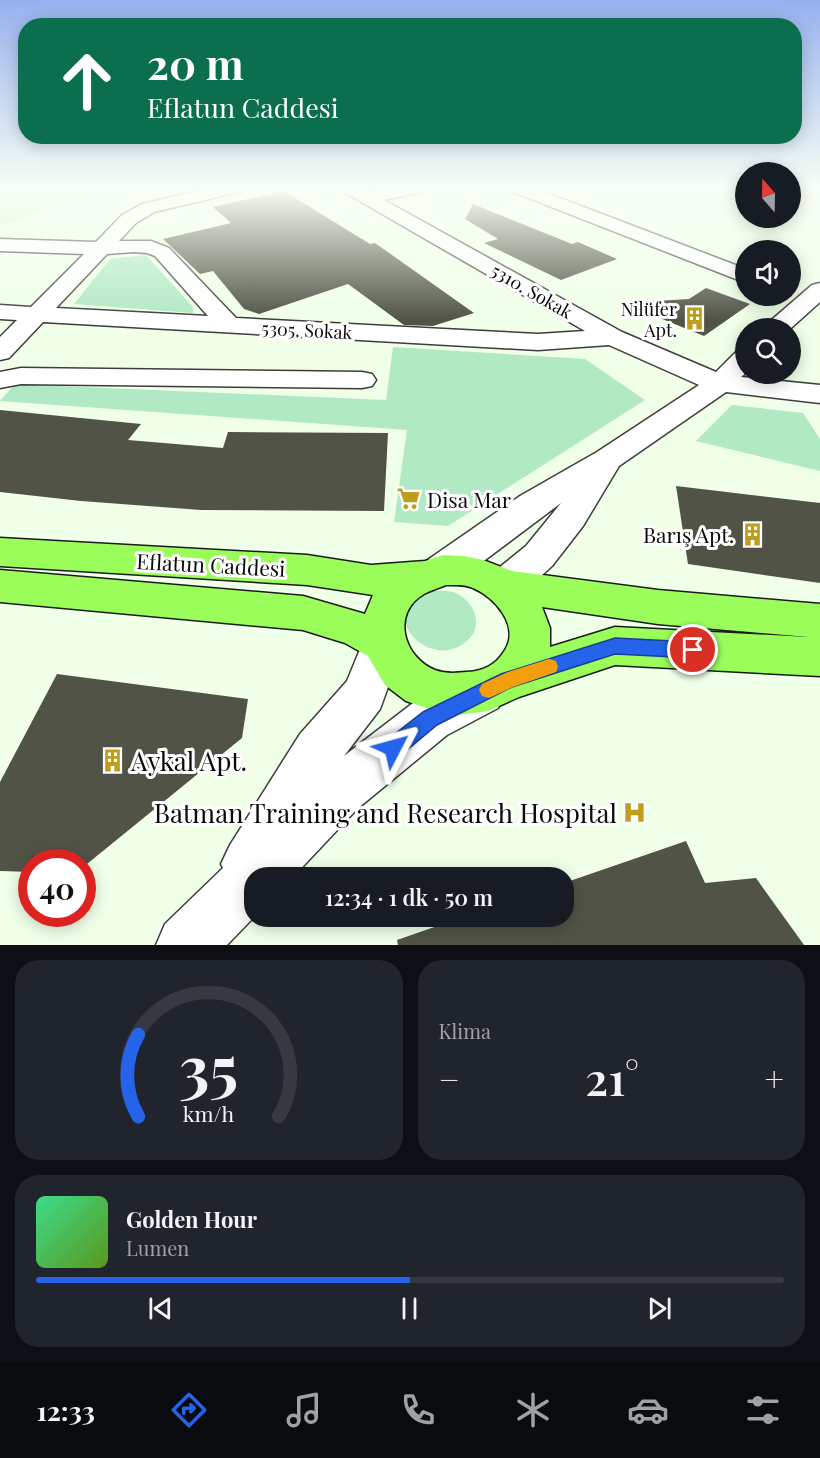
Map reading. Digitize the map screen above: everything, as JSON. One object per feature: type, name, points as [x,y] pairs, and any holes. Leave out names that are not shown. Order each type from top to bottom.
[{"type":"main road","name":"Eflatun Caddesi","points":[[0,552],[307,570],[371,580],[432,572]]},
{"type":"main road","points":[[496,686],[523,662],[531,642],[529,621],[520,601],[504,586],[485,575],[464,570],[432,572],[403,586],[389,602],[382,622],[383,644],[393,663],[410,680],[433,691],[460,696],[496,686],[615,646],[820,657]]},
{"type":"main road","name":"Eflatun Caddesi","points":[[0,586],[303,613],[357,630],[383,644]]},
{"type":"main road","points":[[504,586],[658,607],[820,621]]},
{"type":"street","points":[[0,352],[115,232]]},
{"type":"street","name":"5310. Sokak","points":[[428,232],[613,337],[720,383],[820,394]]},
{"type":"street","points":[[631,232],[735,273]]},
{"type":"street","points":[[0,245],[151,247],[162,252],[230,326]]},
{"type":"street","points":[[786,318],[806,295]]},
{"type":"street","name":"5305. Sokak","points":[[0,312],[538,342],[613,337]]},
{"type":"street","points":[[432,572],[531,505],[608,459],[720,383],[735,368]]},
{"type":"street","points":[[0,380],[21,376],[362,380]]},
{"type":"street","points":[[504,586],[539,556],[570,517],[608,459]]},
{"type":"street","points":[[204,927],[317,751],[364,694],[383,644]]},
{"type":"street","points":[[204,927],[339,791],[430,719],[496,686]]},
{"type":"green space","points":[[146,255],[193,307],[193,313],[74,304],[110,259]]},
{"type":"green space","points":[[393,347],[585,359],[645,400],[448,526],[394,522],[407,430],[0,401],[15,384],[386,400]]},
{"type":"green space","points":[[732,405],[803,413],[820,439],[820,471],[696,441]]},
{"type":"green space","points":[[430,591],[450,591],[460,595],[471,606],[474,613],[476,627],[473,634],[454,649],[439,650],[425,646],[414,638],[407,626],[406,614],[413,602]]},
{"type":"building","points":[[192,232],[351,232],[370,244],[375,243],[474,313],[433,326],[404,325],[348,284],[259,314],[244,309],[213,271],[200,274],[163,239]]},
{"type":"building","points":[[487,232],[543,232],[572,244],[578,242],[617,259],[561,280],[484,243],[498,239]]},
{"type":"building","name":"Nilüfer Apt.","points":[[706,288],[735,299],[735,306],[747,306],[704,336],[623,303],[689,299]]},
{"type":"building","points":[[0,410],[141,424],[128,440],[223,448],[228,432],[388,433],[384,511],[201,510],[0,492]]},
{"type":"building","name":"Barış Apt.","points":[[676,486],[820,503],[820,583],[688,564]]},
{"type":"building","name":"Aykal Apt.","points":[[57,674],[248,699],[242,738],[96,857],[96,849],[18,849],[18,872],[0,871],[0,782]]},
{"type":"building","points":[[686,841],[705,883],[756,878],[804,945],[398,945],[397,940],[434,927],[574,927],[574,880]]},
{"type":"slow traffic","points":[[489,690],[508,680],[549,667]]},
{"type":"place","name":"Nilüfer Apt.","points":[[695,319]]},
{"type":"place","name":"Disa Mar","points":[[409,499]]},
{"type":"place","name":"Barış Apt.","points":[[752,534]]},
{"type":"place","name":"Aykal Apt.","points":[[113,760]]},
{"type":"place","name":"Batman Training and Research Hospital","points":[[635,812]]},
{"type":"route","points":[[393,748],[430,719],[508,680],[615,646],[693,650]]}]
